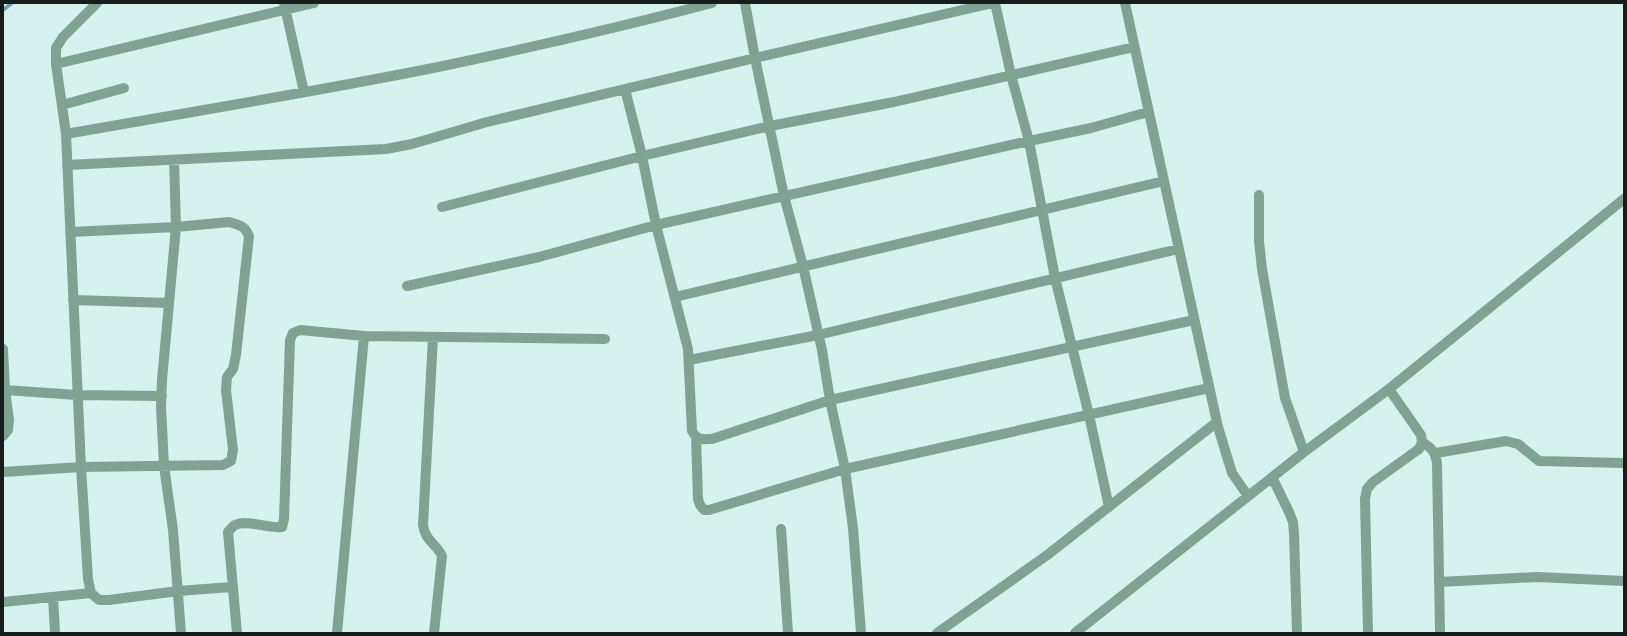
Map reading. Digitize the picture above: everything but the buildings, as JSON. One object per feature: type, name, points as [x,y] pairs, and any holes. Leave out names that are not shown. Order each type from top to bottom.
[{"type":"street","points":[[97,3],[63,37],[56,48],[56,64],[66,134],[77,395],[88,580],[91,593],[99,600],[109,600],[178,591],[232,587]]},
{"type":"street","points":[[56,64],[285,6],[314,3]]},
{"type":"street","points":[[66,134],[438,67],[673,8],[712,3]]},
{"type":"street","points":[[745,3],[784,196],[803,266],[845,470],[853,528],[861,633]]},
{"type":"street","points":[[67,165],[386,149],[412,144],[487,122],[994,3],[1011,75],[1029,141],[1055,278],[1089,415],[1109,507]]},
{"type":"street","points":[[1124,3],[1217,422],[1232,473],[1248,496]]},
{"type":"street","points":[[285,6],[304,92]]},
{"type":"street","points":[[442,207],[642,156],[770,126],[894,102],[1134,47]]},
{"type":"street","points":[[62,105],[124,88]]},
{"type":"street","points":[[625,89],[689,360],[692,431],[700,440],[712,439],[830,400],[1194,320]]},
{"type":"street","points":[[407,286],[539,257],[656,225],[1091,128],[1148,112]]},
{"type":"street","points":[[174,160],[176,227],[162,396],[164,466],[173,530],[181,633]]},
{"type":"street","points":[[675,297],[1164,182]]},
{"type":"street","points":[[1259,195],[1259,241],[1262,269],[1285,398],[1304,452]]},
{"type":"street","points":[[1075,633],[1304,452],[1389,389],[1624,199]]},
{"type":"street","points":[[3,472],[81,467],[223,465],[231,461],[233,450],[226,390],[227,377],[233,369],[236,355],[249,236],[246,229],[238,224],[229,222],[176,227],[70,232]]},
{"type":"street","points":[[689,360],[818,335],[1178,249]]},
{"type":"street","points":[[73,300],[169,303]]},
{"type":"street","points":[[237,633],[228,532],[236,525],[251,524],[275,528],[282,527],[284,519],[290,340],[293,333],[300,330],[364,336],[605,339]]},
{"type":"street","points":[[337,633],[364,336]]},
{"type":"street","points":[[433,337],[423,526],[424,534],[428,540],[438,548],[442,556],[434,633]]},
{"type":"street","points":[[3,349],[5,390],[9,420],[5,431]]},
{"type":"street","points":[[696,437],[698,499],[704,510],[709,510],[845,470],[1209,388]]},
{"type":"street","points":[[1368,633],[1365,499],[1367,489],[1373,482],[1419,449],[1422,442],[1421,434],[1389,389]]},
{"type":"street","points":[[5,390],[77,395],[162,396]]},
{"type":"street","points":[[937,633],[1046,556],[1217,422]]},
{"type":"street","points":[[1436,453],[1506,441],[1518,444],[1539,461],[1624,463]]},
{"type":"street","points":[[1422,442],[1436,453],[1437,463],[1440,633]]},
{"type":"street","points":[[1272,477],[1293,522],[1297,633]]},
{"type":"street","points":[[781,529],[788,633]]},
{"type":"street","points":[[1439,582],[1537,577],[1624,581]]},
{"type":"street","points":[[3,602],[91,593]]},
{"type":"street","points":[[53,597],[55,633]]},
{"type":"waterway","points":[[3,10],[12,3]]}]
